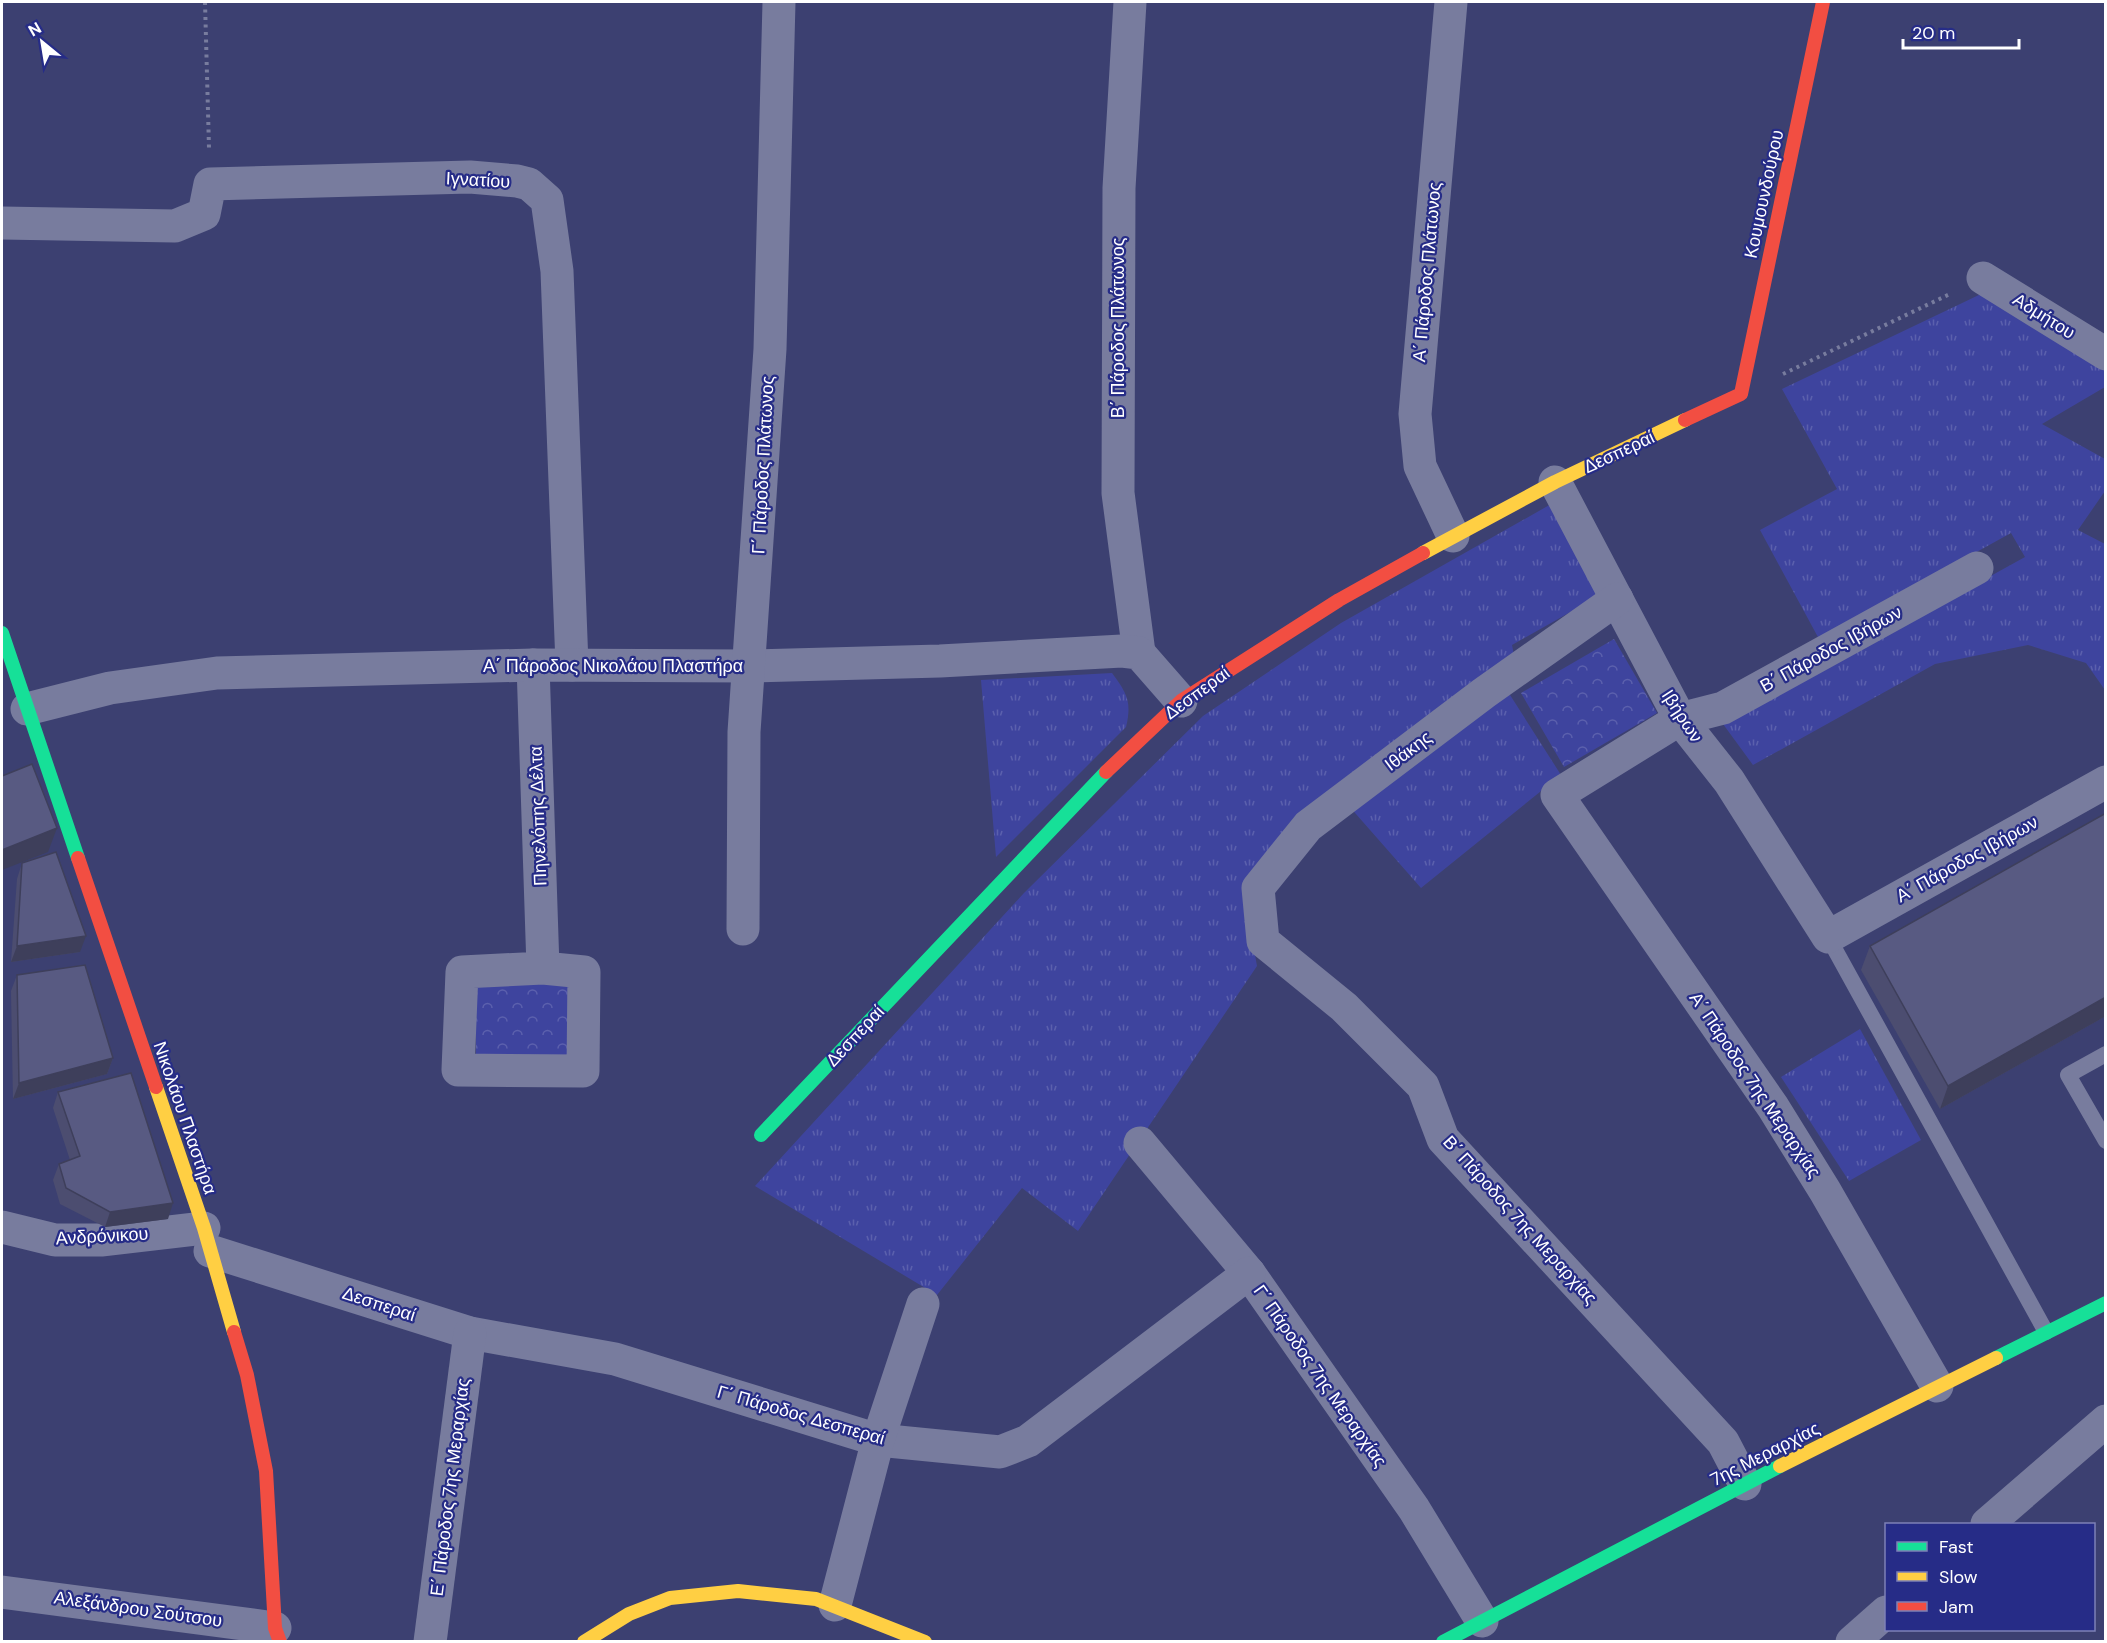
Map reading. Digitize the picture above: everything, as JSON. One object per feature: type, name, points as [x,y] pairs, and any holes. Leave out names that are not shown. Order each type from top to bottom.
[{"type":"main road","name":"Κουμουνδούρου","points":[[1741,394],[1823,2]]},
{"type":"main road","name":"Δεσπεραί","points":[[761,1134],[1087,790],[1181,701],[1339,600],[1453,536],[1555,482],[1741,394]]},
{"type":"main road","name":"Νικολάου Πλαστήρα","points":[[2,633],[207,1239],[247,1375],[257,1419],[271,1525],[274,1637]]},
{"type":"main road","name":"7ης Μεραρχίας","points":[[1443,1641],[1936,1386],[2106,1303]]},
{"type":"main road","points":[[584,1641],[629,1614],[669,1598],[687,1594],[738,1591],[767,1592],[816,1599],[925,1641]]},
{"type":"street","name":"Γ΄ Πάροδος Πλάτωνος","points":[[743,929],[748,666],[758,549],[770,349],[779,2]]},
{"type":"street","name":"Β΄ Πάροδος Πλάτωνος","points":[[1130,2],[1119,188],[1118,493],[1139,653]]},
{"type":"street","name":"Α΄ Πάροδος Πλάτωνος","points":[[1451,2],[1415,414],[1420,465],[1453,536]]},
{"type":"street","name":"Ιγνατίου","points":[[210,184],[501,178],[529,184],[547,200],[557,271],[572,664]]},
{"type":"street","points":[[2,224],[175,226],[204,214],[210,184]]},
{"type":"street","name":"Αδμήτου","points":[[1983,278],[2106,354]]},
{"type":"street","name":"Ιβήρων","points":[[1555,482],[1680,719],[1729,781],[1828,937]]},
{"type":"street","name":"Β΄ Πάροδος Ιβήρων","points":[[1557,795],[1680,719],[1723,708],[1977,568]]},
{"type":"street","name":"Ιθάκης","points":[[1263,941],[1258,888],[1308,826],[1484,693],[1617,599]]},
{"type":"street","name":"Α΄ Πάροδος Νικολάου Πλαστήρα","points":[[27,709],[110,688],[217,673],[533,664],[748,666],[940,662],[1122,651],[1139,653]]},
{"type":"street","points":[[1139,653],[1181,701]]},
{"type":"street","name":"Πηνελόπης Δέλτα","points":[[533,664],[543,968]]},
{"type":"street","name":"Α΄ Πάροδος Ιβήρων","points":[[1828,937],[2106,782]]},
{"type":"street","name":"Α΄ Πάροδος 7ης Μεραρχίας","points":[[1557,795],[1773,1107],[1826,1191],[1936,1386]]},
{"type":"street","name":"Β΄ Πάροδος 7ης Μεραρχίας","points":[[1263,941],[1344,1007],[1423,1086],[1443,1139],[1723,1442],[1745,1484]]},
{"type":"street","points":[[543,968],[584,972],[583,1071],[458,1070],[462,972],[543,968]]},
{"type":"street","name":"Γ΄ Πάροδος 7ης Μεραρχίας","points":[[1140,1143],[1249,1273],[1414,1509],[1482,1622]]},
{"type":"street","name":"Ανδρόνικου","points":[[2,1227],[55,1240],[207,1239]]},
{"type":"street","name":"Δεσπεραί","points":[[207,1239],[470,1333],[551,1346]]},
{"type":"street","name":"Γ΄ Πάροδος Δεσπεραί","points":[[551,1346],[615,1359],[878,1440],[1000,1452],[1029,1441],[1249,1273]]},
{"type":"street","points":[[835,1605],[878,1440],[923,1304]]},
{"type":"street","name":"Ε΄ Πάροδος 7ης Μεραρχίας","points":[[430,1641],[470,1333]]},
{"type":"street","points":[[1988,1523],[2106,1421]]},
{"type":"street","name":"Αλεξάνδρου Σούτσου","points":[[2,1592],[274,1637]]},
{"type":"street","points":[[1852,1641],[1885,1614]]},
{"type":"lane","points":[[1828,937],[2046,1332]]},
{"type":"lane","points":[[2106,1054],[2068,1075],[2106,1141]]},
{"type":"path","points":[[205,2],[210,184]]},
{"type":"path","points":[[1741,394],[1983,278]]},
{"type":"green space","points":[[1981,294],[2105,369],[2105,387],[2042,424],[2105,459],[2105,491],[2078,530],[2105,544],[2105,690],[2086,663],[2028,645],[1935,664],[1753,765],[1723,724],[2025,557],[2011,533],[1819,639],[1760,530],[1837,489],[1782,389]]},
{"type":"green space","points":[[1553,503],[1604,593],[1512,645],[1515,660],[1496,673],[1561,775],[1421,888],[1334,789],[1303,811],[1242,884],[1257,966],[1078,1231],[1022,1188],[937,1295],[755,1186],[1024,893],[1203,716],[1341,623]]},
{"type":"green space","points":[[1614,639],[1657,713],[1564,767],[1521,693]]},
{"type":"green space","points":[[1112,673],[1127,698],[1126,727],[996,857],[981,680]]},
{"type":"green space","points":[[570,981],[571,1057],[476,1058],[476,985]]},
{"type":"green space","points":[[1860,1029],[1921,1140],[1849,1181],[1781,1077]]},
{"type":"building","points":[[32,764],[57,828],[2,850],[2,776]]},
{"type":"building","points":[[2106,813],[2106,997],[1948,1086],[1870,946]]},
{"type":"building","points":[[56,852],[86,936],[17,946],[22,863]]},
{"type":"building","points":[[85,965],[113,1058],[19,1083],[17,975]]},
{"type":"building","points":[[131,1073],[173,1203],[110,1212],[66,1188],[59,1164],[80,1156],[58,1092]]},
{"type":"traffic: fast","points":[[2,633],[78,858]]},
{"type":"traffic: fast","points":[[761,1135],[1106,772]]},
{"type":"traffic: fast","points":[[1996,1358],[2106,1303]]},
{"type":"traffic: fast","points":[[1443,1642],[1780,1466]]},
{"type":"traffic: slow","points":[[1423,553],[1555,482],[1685,420]]},
{"type":"traffic: slow","points":[[156,1087],[204,1228],[234,1332]]},
{"type":"traffic: slow","points":[[1780,1466],[1996,1358]]},
{"type":"traffic: slow","points":[[584,1642],[629,1614],[670,1598],[738,1591],[816,1599],[925,1642]]},
{"type":"traffic: jam","points":[[1685,420],[1741,394],[1823,2]]},
{"type":"traffic: jam","points":[[1106,772],[1181,701],[1339,600],[1423,553]]},
{"type":"traffic: jam","points":[[78,858],[156,1087]]},
{"type":"traffic: jam","points":[[234,1332],[247,1375],[266,1471],[275,1628],[280,1642]]}]
